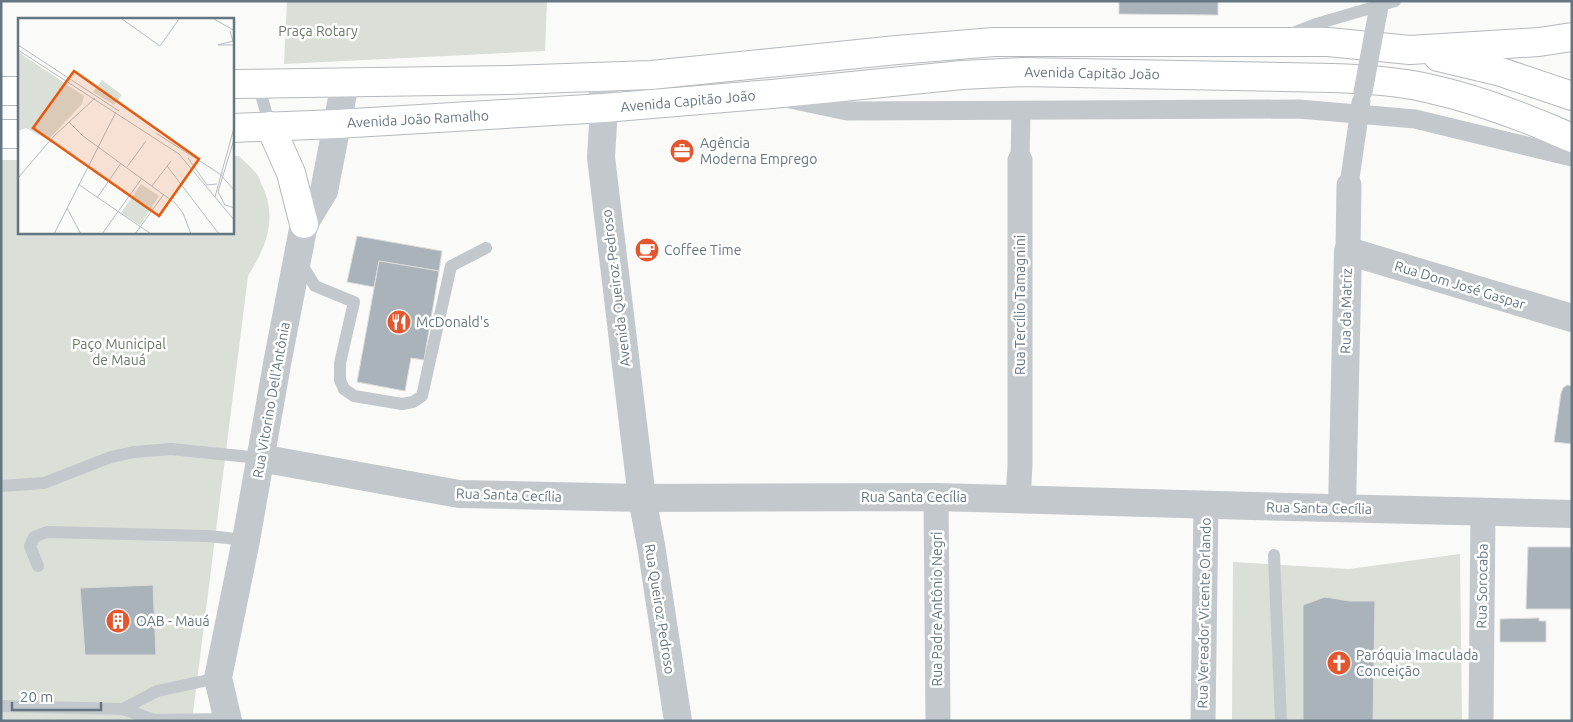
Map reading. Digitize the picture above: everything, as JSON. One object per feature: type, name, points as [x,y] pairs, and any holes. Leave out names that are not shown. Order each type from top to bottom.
[{"type":"highway","points":[[1410,50],[1539,42],[1572,37]]},
{"type":"highway","points":[[245,84],[495,80],[660,74],[994,42],[1328,42],[1410,50],[1501,72],[1572,96]]},
{"type":"highway","name":"Avenida Capitão João","points":[[604,108],[962,75],[1022,72],[1332,78],[1378,80],[1426,88],[1489,104],[1572,138]]},
{"type":"highway","points":[[1,91],[18,91]]},
{"type":"highway","name":"Avenida João Ramalho","points":[[234,128],[337,124],[604,108]]},
{"type":"highway","points":[[270,126],[291,173],[304,224]]},
{"type":"highway","points":[[1,134],[18,134]]},
{"type":"street","name":"Rua da Matriz","points":[[1342,508],[1349,184],[1358,114],[1380,1]]},
{"type":"street","name":"Avenida Queiroz Pedroso","points":[[602,77],[604,108],[601,157],[642,498]]},
{"type":"street","name":"Rua Vitorino Dell'Antônia","points":[[228,720],[218,678],[246,540],[304,224],[324,191],[345,82]]},
{"type":"street","points":[[772,94],[847,111],[1299,109],[1415,119],[1572,157]]},
{"type":"street","name":"Rua Tercílio Tamagnini","points":[[1018,499],[1020,465],[1021,111]]},
{"type":"street","name":"Rua Dom José Gaspar","points":[[1348,251],[1572,318]]},
{"type":"street","name":"Rua Santa Cecília","points":[[260,458],[459,494],[642,498],[936,497],[1572,514]]},
{"type":"street","name":"Rua Padre Antônio Negri","points":[[936,497],[938,721]]},
{"type":"street","name":"Rua Queiroz Pedroso","points":[[642,498],[678,721]]},
{"type":"street","name":"Rua Vereador Vicente Orlando","points":[[1203,721],[1206,504]]},
{"type":"street","name":"Rua Sorocaba","points":[[1481,721],[1483,511]]},
{"type":"lane","points":[[1270,42],[1316,24],[1395,1]]},
{"type":"lane","points":[[245,84],[270,126]]},
{"type":"lane","points":[[298,258],[315,286],[354,302],[340,364],[340,380],[344,389],[354,396],[402,404],[414,402],[422,396],[451,266],[486,248]]},
{"type":"lane","points":[[1,486],[44,483],[111,457],[134,452],[171,450],[260,458]]},
{"type":"lane","points":[[38,566],[30,546],[34,537],[47,532],[208,536],[246,540]]},
{"type":"lane","points":[[1274,555],[1281,721]]},
{"type":"lane","points":[[123,709],[157,692],[218,678]]},
{"type":"lane","points":[[1,706],[123,709],[154,720],[228,720]]},
{"type":"green space","name":"Praça Rotary","points":[[287,1],[547,1],[545,51],[284,64]]},
{"type":"green space","name":"Paço Municipal de Mauá","points":[[234,156],[239,156],[256,173],[267,197],[269,209],[268,232],[260,254],[248,276],[192,721],[1,721],[1,160],[18,160],[18,234],[234,234]]},
{"type":"green space","points":[[1460,554],[1462,721],[1232,721],[1233,562],[1349,569]]},
{"type":"building","points":[[1119,1],[1218,1],[1218,15],[1119,14]]},
{"type":"building","points":[[357,236],[442,251],[439,271],[379,261],[374,287],[347,282]]},
{"type":"building","name":"McDonald's","points":[[379,261],[439,271],[424,360],[411,358],[405,391],[357,382]]},
{"type":"building","points":[[1567,385],[1572,386],[1572,444],[1554,442],[1561,393]]},
{"type":"building","points":[[1528,547],[1572,547],[1572,609],[1526,609]]},
{"type":"building","name":"OAB - Mauá","points":[[153,585],[156,655],[85,655],[80,588]]},
{"type":"building","name":"Paróquia Imaculada Conceição","points":[[1325,597],[1350,601],[1375,601],[1373,721],[1303,721],[1303,605]]},
{"type":"building","points":[[1539,618],[1539,621],[1546,621],[1546,642],[1500,642],[1500,619]]},
{"type":"place","name":"Agência Moderna Emprego","points":[[682,151]]},
{"type":"place","name":"Coffee Time","points":[[647,250]]},
{"type":"place","name":"McDonald's","points":[[399,322]]},
{"type":"place","name":"OAB - Mauá","points":[[118,621]]},
{"type":"place","name":"Paróquia Imaculada Conceição","points":[[1339,663]]}]
